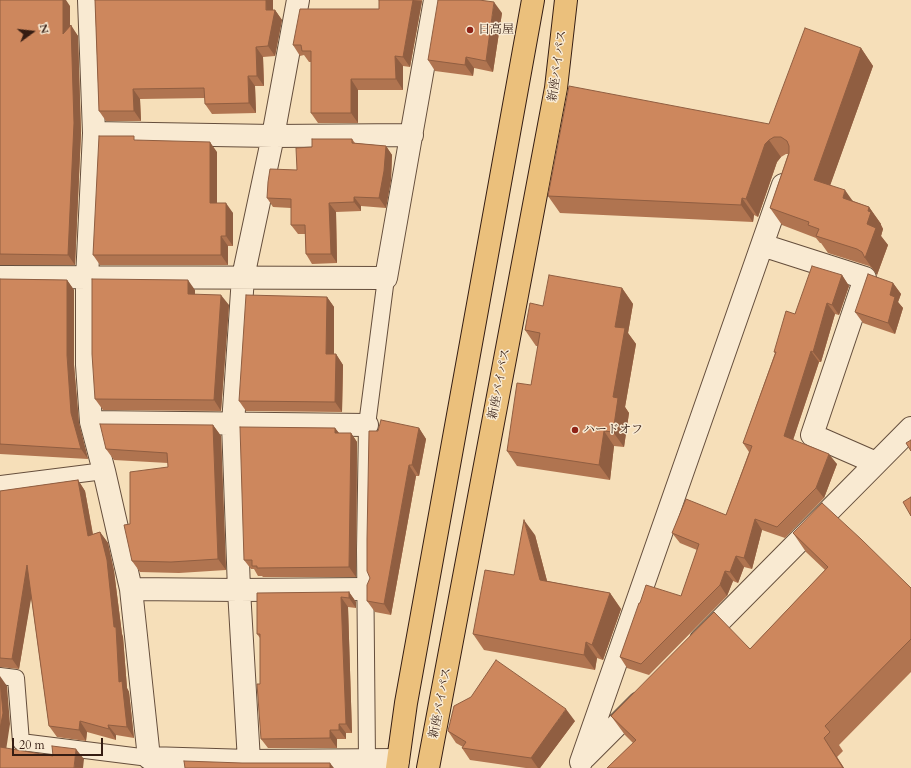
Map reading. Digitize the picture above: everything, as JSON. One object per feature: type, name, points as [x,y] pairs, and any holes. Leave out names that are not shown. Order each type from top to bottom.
[{"type":"highway","points":[[397,764],[406,703],[533,0]]},
{"type":"highway","name":"新座バイパス","points":[[428,768],[556,88],[566,0]]},
{"type":"street","points":[[89,0],[94,133],[87,278],[87,365],[91,422],[104,470],[130,589],[149,758],[249,761],[367,760],[397,764]]},
{"type":"street","points":[[249,761],[239,590],[233,424],[243,277],[273,136],[298,0]]},
{"type":"street","points":[[0,277],[386,278],[435,0]]},
{"type":"street","points":[[94,133],[273,136],[412,135]]},
{"type":"street","points":[[580,765],[789,166]]},
{"type":"street","points":[[762,244],[865,278],[812,435],[876,463]]},
{"type":"street","points":[[91,422],[367,425]]},
{"type":"street","points":[[687,655],[911,428]]},
{"type":"street","points":[[130,589],[365,589]]},
{"type":"street","points":[[580,765],[653,689]]},
{"type":"lane","points":[[367,760],[365,589],[367,425],[386,278]]},
{"type":"lane","points":[[0,484],[104,470]]},
{"type":"lane","points":[[0,676],[16,678],[21,742],[126,761],[149,758]]},
{"type":"building","points":[[0,0],[63,0],[63,34],[71,25],[74,123],[68,255],[0,254]]},
{"type":"building","points":[[95,0],[266,0],[266,10],[275,10],[268,46],[256,47],[257,76],[248,76],[249,103],[205,104],[204,88],[133,89],[134,111],[99,111]]},
{"type":"building","points":[[379,0],[413,0],[403,57],[395,56],[396,79],[351,79],[351,113],[311,113],[311,51],[302,51],[301,45],[293,45],[300,9],[379,9]]},
{"type":"building","name":"日高屋","points":[[438,0],[479,0],[494,2],[486,61],[466,57],[465,65],[428,60]]},
{"type":"building","points":[[805,28],[861,48],[814,180],[845,190],[843,198],[869,207],[868,211],[871,212],[867,224],[876,228],[865,258],[862,252],[857,249],[816,236],[819,229],[808,225],[809,222],[770,208],[789,153],[787,141],[781,137],[774,137],[765,144],[746,199],[742,198],[741,205],[548,196],[569,86],[769,124]]},
{"type":"building","points":[[99,136],[134,136],[134,140],[210,142],[210,203],[226,203],[226,236],[221,236],[221,255],[93,255]]},
{"type":"building","points":[[312,139],[352,139],[352,143],[386,146],[384,171],[379,198],[354,197],[354,202],[329,203],[331,254],[306,254],[305,225],[291,225],[291,199],[267,198],[270,169],[297,170],[296,148],[312,147]]},
{"type":"building","points":[[812,266],[842,275],[832,305],[827,303],[813,352],[811,351],[784,436],[829,454],[816,488],[777,527],[755,519],[744,558],[736,556],[730,572],[725,571],[720,585],[641,664],[620,657],[646,585],[681,596],[699,544],[672,533],[686,499],[726,515],[752,446],[743,443],[776,352],[774,352],[786,311],[795,314]]},
{"type":"building","points":[[868,274],[893,283],[890,295],[895,297],[888,323],[855,312]]},
{"type":"building","points":[[549,275],[622,288],[615,327],[625,328],[613,397],[618,398],[613,432],[604,431],[599,465],[507,451],[517,383],[531,385],[540,333],[525,330],[530,303],[543,306]]},
{"type":"building","points":[[0,279],[67,280],[67,355],[71,413],[81,449],[0,444]]},
{"type":"building","points":[[92,279],[188,280],[188,294],[221,295],[214,400],[95,399],[92,354]]},
{"type":"building","points":[[246,295],[327,297],[326,354],[336,354],[335,402],[239,401]]},
{"type":"building","points":[[381,420],[419,428],[412,465],[409,465],[384,604],[367,601],[367,585],[370,578],[367,571],[369,431],[378,431]]},
{"type":"building","points":[[100,424],[213,425],[218,559],[171,562],[132,561],[124,525],[130,524],[130,472],[168,467],[167,453],[106,449]]},
{"type":"building","points":[[240,427],[335,428],[335,433],[351,433],[349,567],[257,568],[257,566],[252,566],[252,560],[244,560]]},
{"type":"building","points":[[911,440],[911,451],[906,443]]},
{"type":"building","points":[[78,480],[88,536],[100,532],[107,560],[114,627],[116,627],[119,682],[122,681],[127,727],[108,725],[109,729],[80,721],[79,730],[49,726],[27,565],[12,659],[0,658],[0,491]]},
{"type":"building","points":[[911,497],[911,516],[903,502]]},
{"type":"building","points":[[822,503],[911,588],[911,639],[825,726],[830,732],[824,738],[843,768],[607,768],[636,740],[611,716],[714,612],[750,649],[828,567],[793,533]]},
{"type":"building","points":[[524,520],[540,580],[610,593],[592,645],[586,642],[584,655],[473,634],[485,570],[514,575]]},
{"type":"building","points":[[349,592],[349,598],[341,597],[346,724],[339,724],[339,730],[330,730],[330,738],[261,739],[257,684],[260,684],[260,634],[257,634],[257,593]]},
{"type":"building","points":[[496,660],[566,709],[531,758],[462,748],[466,742],[448,731],[454,706],[471,697]]},
{"type":"building","points":[[0,680],[3,713],[0,729]]},
{"type":"building","points":[[52,746],[76,749],[74,768],[0,768],[0,747],[53,756]]},
{"type":"building","points":[[184,761],[242,763],[330,763],[330,768],[185,768]]},
{"type":"place","name":"日高屋","points":[[470,30]]},
{"type":"place","name":"ハードオフ","points":[[575,430]]}]
